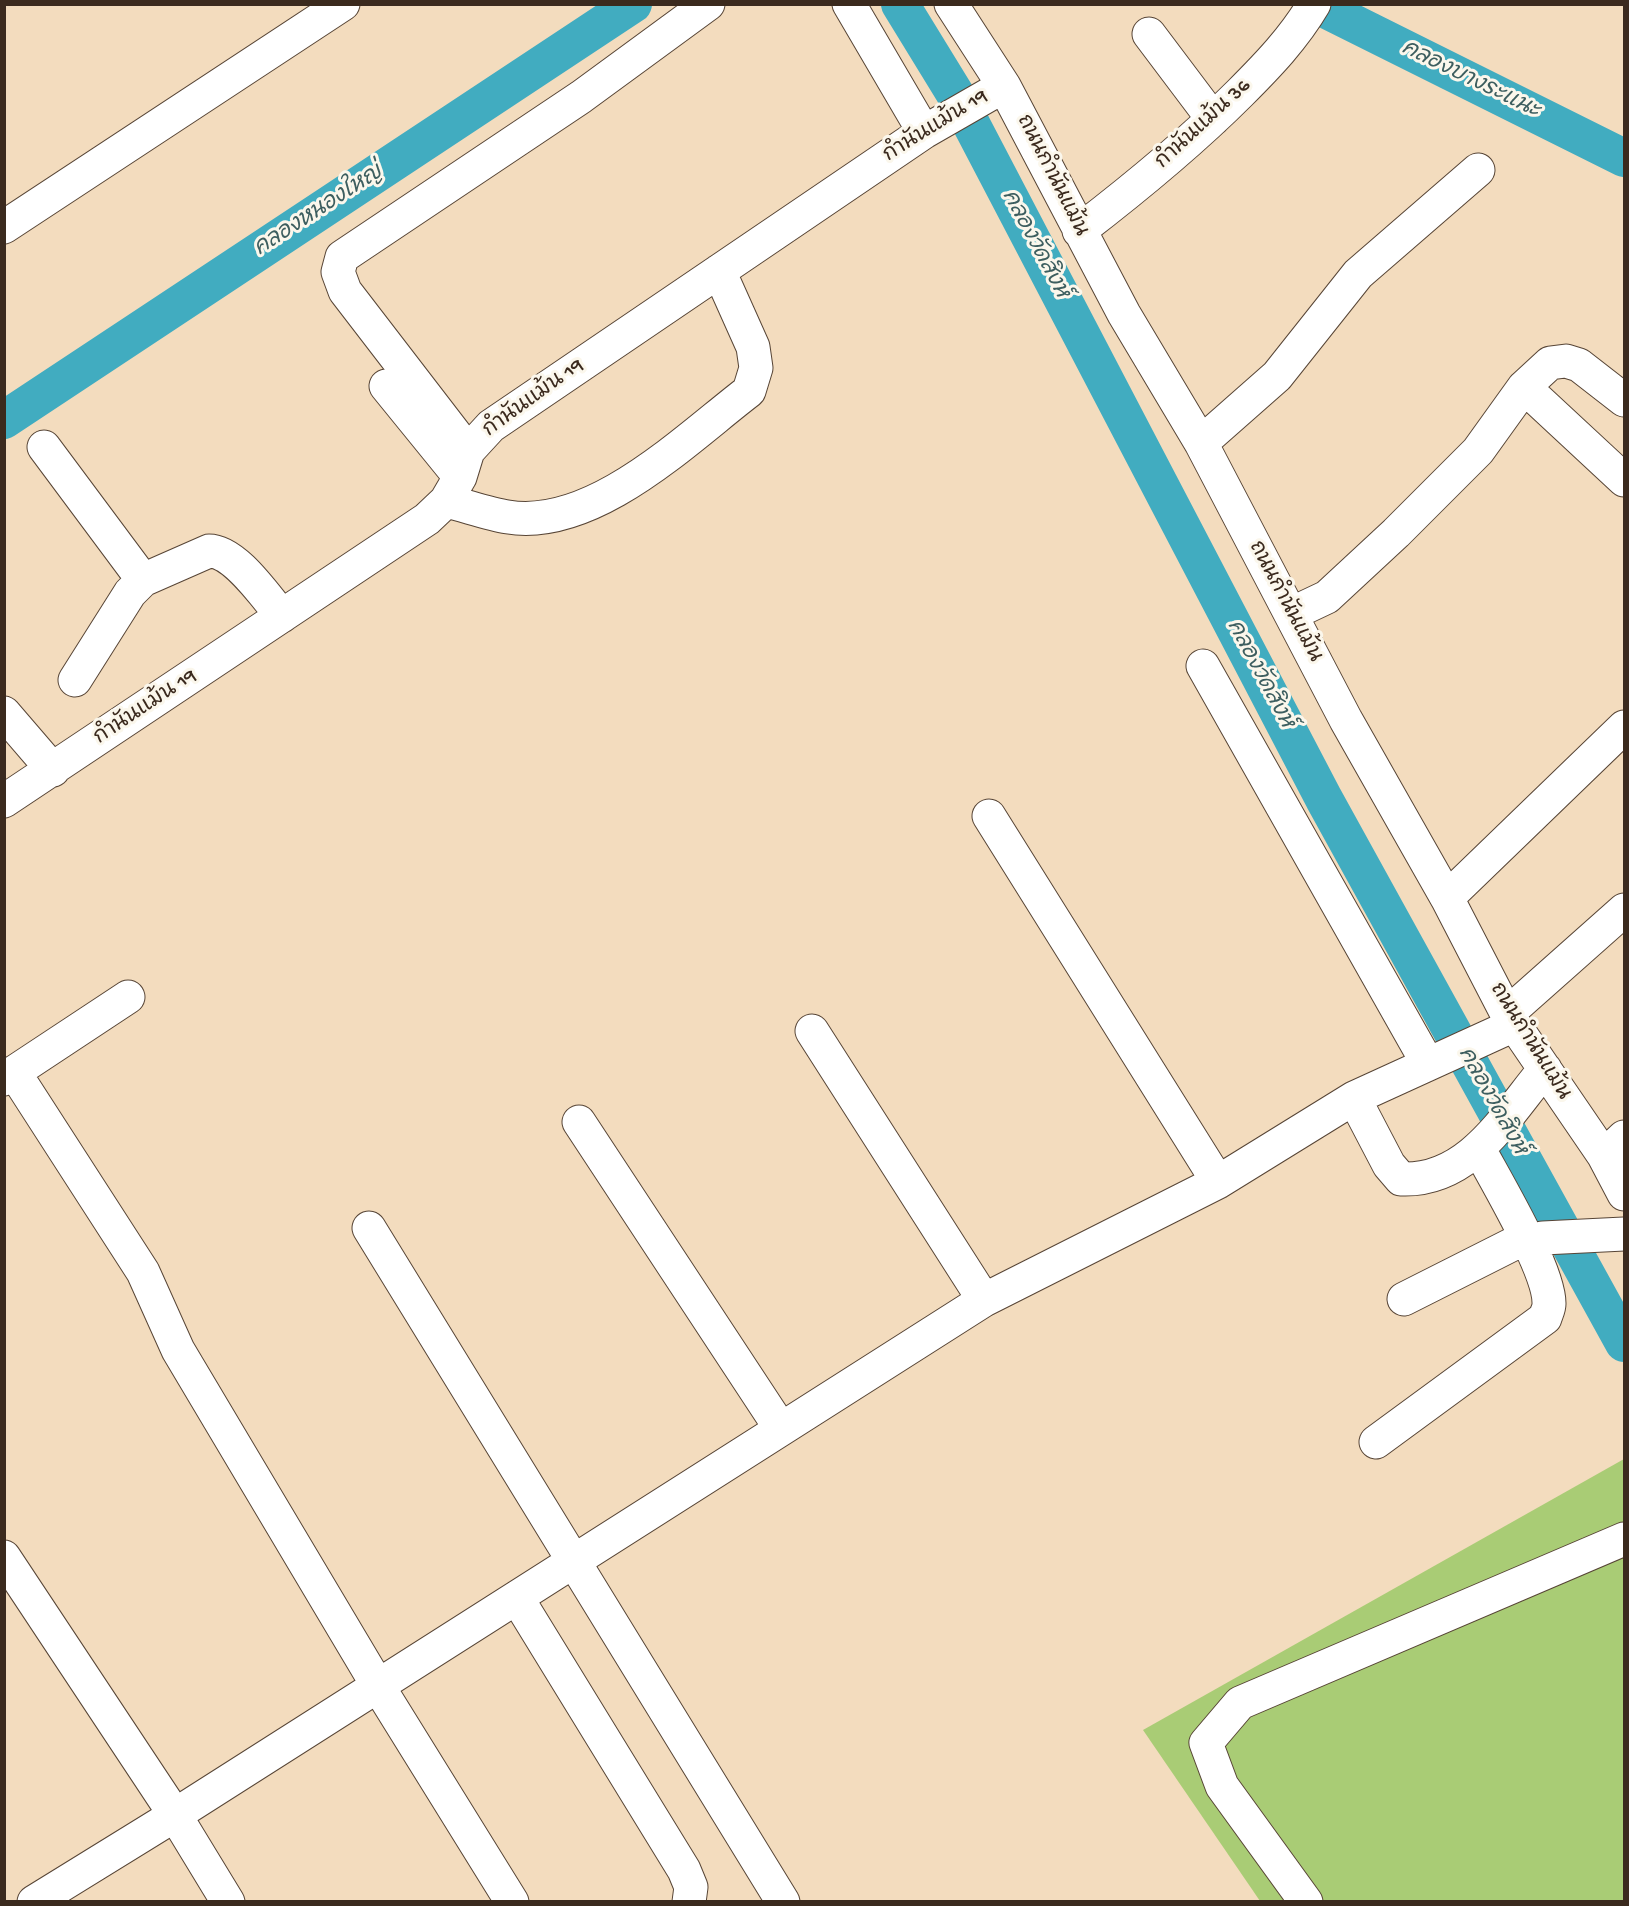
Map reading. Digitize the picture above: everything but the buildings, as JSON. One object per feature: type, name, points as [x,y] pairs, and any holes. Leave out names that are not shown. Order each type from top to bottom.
[{"type":"street","points":[[4,227],[343,4]]},
{"type":"street","points":[[458,476],[345,291],[338,272],[342,257],[581,97],[708,4]]},
{"type":"street","points":[[849,4],[931,127]]},
{"type":"street","name":"ถนนกำนันแม้น","points":[[951,4],[1004,86],[1079,231],[1201,443],[1346,720],[1447,898],[1538,1077],[1614,1147],[1624,1194]]},
{"type":"street","name":"กำนันแม้น 36","points":[[1079,231],[1144,181],[1213,119],[1307,17]]},
{"type":"street","points":[[1149,34],[1213,119]]},
{"type":"street","name":"กำนันแม้น 19","points":[[4,801],[427,519],[491,426],[931,127],[1004,86]]},
{"type":"street","points":[[1201,443],[1276,376],[1358,274],[1478,170]]},
{"type":"street","points":[[386,386],[458,476],[510,517],[543,517],[585,507],[623,487],[749,391],[756,369],[753,347],[719,271]]},
{"type":"street","points":[[1291,614],[1327,597],[1396,532],[1478,451],[1524,387],[1550,363],[1566,361],[1579,365],[1624,400]]},
{"type":"street","points":[[1524,387],[1624,480]]},
{"type":"street","points":[[44,447],[143,580]]},
{"type":"street","points":[[75,680],[130,593],[143,580],[209,551],[219,551],[232,559],[282,616]]},
{"type":"street","points":[[1203,666],[1437,1060]]},
{"type":"street","points":[[4,713],[53,770]]},
{"type":"street","points":[[1447,898],[1624,727]]},
{"type":"street","points":[[989,816],[1218,1182]]},
{"type":"street","points":[[34,1902],[175,1815],[984,1300],[1218,1182],[1354,1098],[1478,1041],[1510,1019],[1624,910]]},
{"type":"street","points":[[128,997],[10,1076],[143,1272],[178,1350],[378,1686],[512,1902]]},
{"type":"street","points":[[812,1031],[984,1300]]},
{"type":"street","points":[[1354,1098],[1389,1165],[1401,1179],[1416,1179],[1449,1167],[1486,1142],[1538,1077]]},
{"type":"street","points":[[579,1122],[781,1429]]},
{"type":"street","points":[[1376,1442],[1545,1318],[1549,1305],[1547,1293],[1528,1241],[1486,1142]]},
{"type":"street","points":[[369,1228],[576,1560],[783,1902]]},
{"type":"street","points":[[1404,1299],[1513,1244],[1624,1234]]},
{"type":"street","points":[[1306,1902],[1222,1786],[1206,1743],[1240,1703],[1624,1539]]},
{"type":"street","points":[[4,1557],[175,1815],[228,1902]]},
{"type":"street","points":[[517,1598],[684,1870],[691,1887],[689,1902]]},
{"type":"green space","points":[[1624,1459],[1624,1901],[1260,1901],[1143,1730]]},
{"type":"waterway","name":"คลองหนองใหญ่","points":[[4,420],[633,4]]},
{"type":"waterway","name":"คลองวัดสิงห์","points":[[900,4],[957,97],[1324,799],[1624,1343]]},
{"type":"waterway","name":"คลองบางระแนะ","points":[[1315,4],[1624,158]]}]
